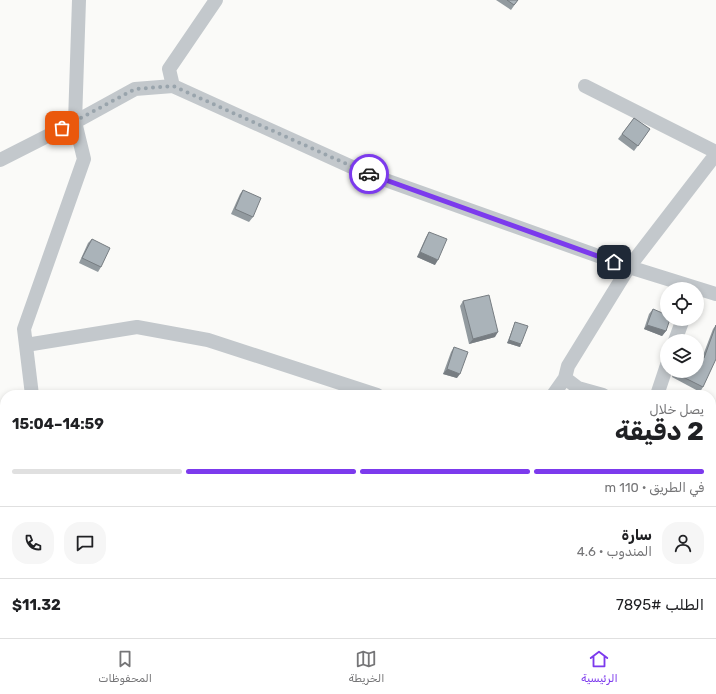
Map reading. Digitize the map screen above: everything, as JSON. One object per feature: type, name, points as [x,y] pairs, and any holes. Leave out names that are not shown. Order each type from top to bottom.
[{"type":"street","points":[[31,390],[24,328],[84,159],[75,122],[79,0]]},
{"type":"street","points":[[173,86],[169,69],[216,0]]},
{"type":"street","points":[[0,160],[75,122],[135,89],[173,86],[363,172],[628,267],[674,282]]},
{"type":"street","points":[[556,390],[564,378],[568,366],[628,267],[716,153],[585,86]]},
{"type":"street","points":[[704,291],[716,294]]},
{"type":"street","points":[[26,345],[137,326],[208,340],[362,390]]},
{"type":"street","points":[[564,378],[578,388],[585,390]]},
{"type":"street","points":[[659,390],[663,378]]},
{"type":"building","points":[[507,0],[518,0],[514,5]]},
{"type":"building","points":[[634,118],[650,129],[638,146],[622,134]]},
{"type":"building","points":[[243,190],[261,198],[253,217],[235,209]]},
{"type":"building","points":[[429,232],[447,239],[438,260],[420,252]]},
{"type":"building","points":[[92,239],[110,248],[101,267],[82,258]]},
{"type":"building","points":[[489,295],[498,332],[473,339],[463,301]]},
{"type":"building","points":[[653,309],[660,312],[660,326],[668,326],[666,331],[647,325]]},
{"type":"building","points":[[515,322],[528,326],[521,344],[509,340]]},
{"type":"building","points":[[716,325],[716,359],[703,387],[685,378],[704,378],[704,358]]},
{"type":"building","points":[[454,347],[468,352],[460,374],[447,369]]},
{"type":"way so far","points":[[62,128],[135,89],[173,86],[369,174]]},
{"type":"route","points":[[369,174],[614,262]]}]
